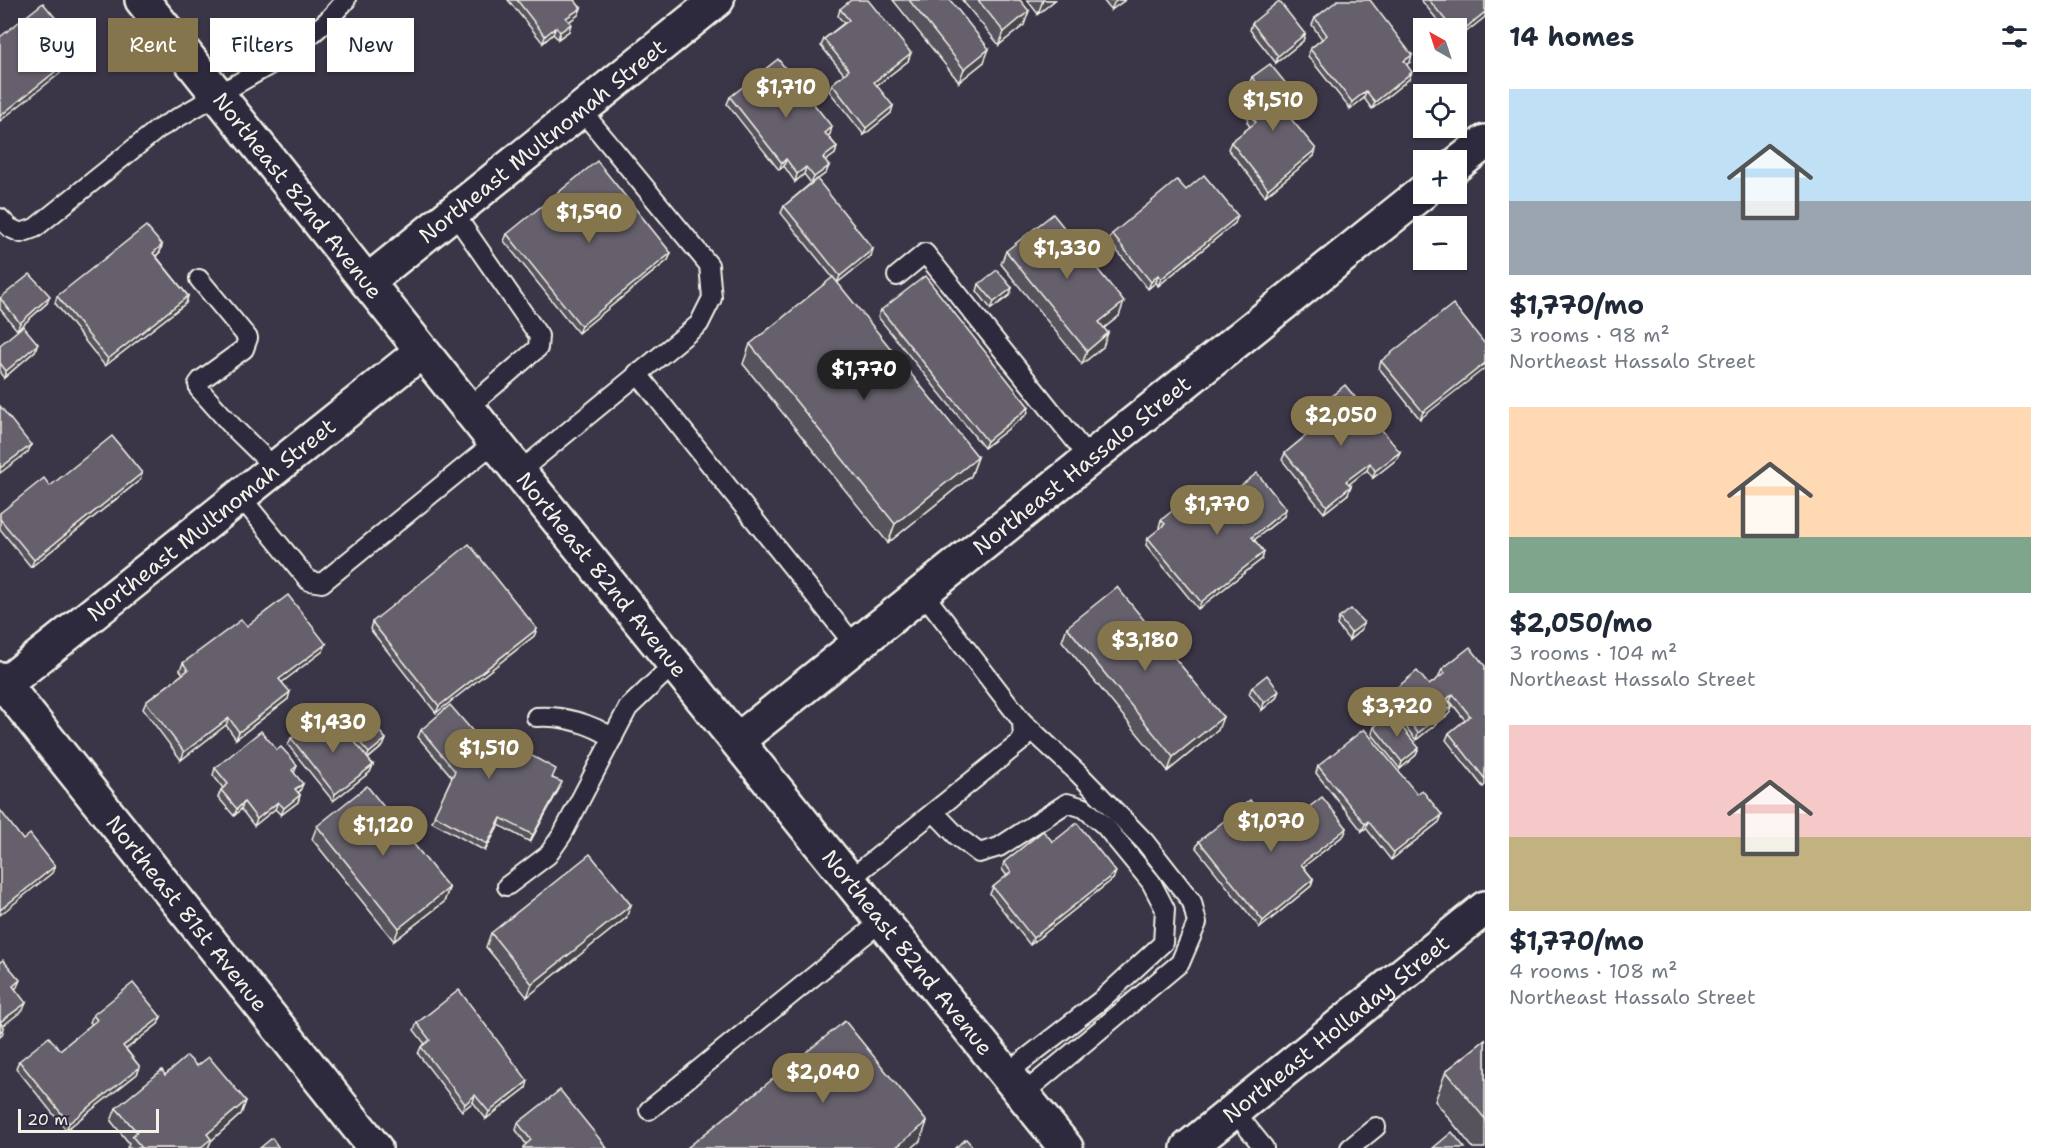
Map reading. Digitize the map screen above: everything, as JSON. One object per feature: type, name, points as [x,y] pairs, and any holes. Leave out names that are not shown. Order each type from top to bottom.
[{"type":"street","name":"Northeast 82nd Avenue","points":[[142,0],[519,472],[1066,1148]]},
{"type":"street","name":"Northeast Multnomah Street","points":[[367,282],[717,0]]},
{"type":"street","points":[[1467,156],[1485,142]]},
{"type":"street","name":"Northeast Hassalo Street","points":[[738,740],[1413,200]]},
{"type":"street","name":"Northeast Multnomah Street","points":[[1,683],[422,351]]},
{"type":"street","name":"Northeast 81st Avenue","points":[[1,683],[375,1148]]},
{"type":"street","name":"Northeast Holladay Street","points":[[1188,1148],[1485,908]]},
{"type":"lane","points":[[0,218],[10,228],[21,233],[35,228],[158,129],[287,55],[327,21],[346,0]]},
{"type":"lane","points":[[519,472],[699,324],[712,298],[709,265],[581,110]]},
{"type":"lane","points":[[453,212],[539,336],[538,348],[468,408]]},
{"type":"lane","points":[[897,276],[925,253],[1090,459]]},
{"type":"lane","points":[[199,279],[248,338],[243,349],[201,380],[198,384],[200,389],[275,468]]},
{"type":"lane","points":[[637,373],[856,647]]},
{"type":"lane","points":[[240,496],[309,581],[322,583],[495,442]]},
{"type":"lane","points":[[923,593],[1022,721],[1078,773],[1145,842],[1191,902],[1197,923],[1180,963],[1015,1084]]},
{"type":"lane","points":[[507,886],[548,855],[562,835],[628,708],[675,663]]},
{"type":"lane","points":[[536,717],[564,719],[588,726],[613,738]]},
{"type":"lane","points":[[850,879],[1023,740],[1022,721]]},
{"type":"lane","points":[[934,812],[958,837],[979,853],[999,847],[1066,803],[1084,808],[1124,848],[1151,882],[1166,909],[1163,943],[1015,1084]]},
{"type":"lane","points":[[649,1110],[883,920]]},
{"type":"lane","points":[[1234,1111],[1264,1148]]},
{"type":"lane","points":[[1350,1148],[1376,1127]]},
{"type":"building","points":[[517,0],[574,0],[581,8],[566,18],[571,24],[560,32],[556,27],[545,36]]},
{"type":"building","points":[[851,0],[868,0],[911,53],[874,82],[893,106],[866,128],[832,84],[849,70],[824,39],[849,20],[840,9]]},
{"type":"building","points":[[909,0],[950,0],[989,49],[964,69]]},
{"type":"building","points":[[978,0],[1020,0],[1029,11],[1004,32]]},
{"type":"building","points":[[1338,0],[1370,0],[1412,55],[1404,61],[1412,72],[1375,102],[1366,91],[1352,102],[1310,49],[1327,35],[1315,18]]},
{"type":"building","points":[[1429,0],[1485,0],[1485,12],[1467,27],[1467,18],[1444,18]]},
{"type":"building","points":[[1279,1],[1305,34],[1278,56],[1252,23]]},
{"type":"building","points":[[43,3],[55,18],[24,18]]},
{"type":"building","points":[[18,23],[18,72],[55,72],[0,116],[0,37]]},
{"type":"building","points":[[778,59],[832,127],[825,133],[837,147],[823,158],[829,166],[814,177],[806,167],[797,174],[786,159],[782,163],[730,97]]},
{"type":"building","points":[[1270,64],[1301,102],[1286,113],[1316,149],[1268,189],[1231,142],[1256,122],[1249,115],[1270,99],[1252,77]]},
{"type":"building","points":[[597,161],[671,253],[581,326],[507,234]]},
{"type":"building","points":[[1204,175],[1238,216],[1161,279],[1158,275],[1151,282],[1112,234],[1177,180],[1186,190]]},
{"type":"building","points":[[817,179],[873,249],[840,276],[784,206]]},
{"type":"building","points":[[1053,214],[1124,302],[1099,322],[1108,333],[1087,351],[1006,251]]},
{"type":"building","points":[[146,226],[162,245],[153,253],[188,296],[108,359],[57,296]]},
{"type":"building","points":[[997,270],[1012,288],[994,302],[979,284]]},
{"type":"building","points":[[30,274],[50,296],[20,323],[0,298]]},
{"type":"building","points":[[925,276],[1029,407],[987,441],[881,310]]},
{"type":"building","points":[[833,277],[978,457],[895,524],[750,344]]},
{"type":"building","points":[[1453,304],[1485,344],[1485,363],[1423,412],[1381,361]]},
{"type":"building","points":[[23,326],[38,344],[6,371],[0,363],[0,345]]},
{"type":"building","points":[[1345,385],[1400,452],[1375,471],[1370,463],[1346,481],[1351,486],[1327,506],[1285,453],[1330,416],[1321,405]]},
{"type":"building","points":[[0,406],[31,445],[0,468]]},
{"type":"building","points":[[112,436],[142,473],[34,560],[0,519],[0,513],[44,478],[50,486]]},
{"type":"building","points":[[1257,473],[1286,509],[1252,537],[1264,552],[1201,602],[1148,538],[1165,524],[1161,520],[1177,507],[1181,512],[1200,497],[1210,510]]},
{"type":"building","points":[[469,544],[537,629],[439,706],[372,622]]},
{"type":"building","points":[[1117,587],[1223,717],[1173,757],[1067,627]]},
{"type":"building","points":[[288,595],[326,644],[279,679],[290,692],[239,732],[229,718],[184,752],[146,702],[188,670],[183,663],[241,620],[247,626]]},
{"type":"building","points":[[1351,609],[1364,623],[1351,633],[1339,618]]},
{"type":"building","points":[[1470,647],[1485,666],[1485,779],[1449,733],[1470,716],[1453,694],[1447,699],[1452,706],[1418,733],[1388,695],[1417,671],[1429,685],[1445,673],[1442,669]]},
{"type":"building","points":[[1267,675],[1279,691],[1264,703],[1252,687]]},
{"type":"building","points":[[450,705],[476,735],[486,741],[490,733],[556,769],[552,778],[562,782],[533,835],[501,818],[487,844],[434,815],[455,771],[421,730]]},
{"type":"building","points":[[1391,714],[1419,748],[1402,762],[1374,727]]},
{"type":"building","points":[[337,719],[373,765],[335,794],[291,738]]},
{"type":"building","points":[[372,723],[386,739],[369,753],[356,738]]},
{"type":"building","points":[[1364,729],[1417,794],[1422,790],[1442,815],[1394,853],[1368,821],[1365,824],[1318,766]]},
{"type":"building","points":[[261,731],[277,750],[281,747],[293,760],[297,766],[292,770],[303,784],[295,789],[300,795],[284,808],[278,802],[257,819],[244,802],[237,809],[221,790],[228,784],[215,768]]},
{"type":"building","points":[[367,786],[449,888],[399,928],[317,826]]},
{"type":"building","points":[[1322,797],[1347,828],[1301,864],[1313,879],[1263,921],[1199,841],[1250,800],[1276,833]]},
{"type":"building","points":[[0,810],[23,840],[30,834],[55,866],[0,910]]},
{"type":"building","points":[[1077,823],[1116,872],[1033,938],[993,887],[1011,872],[1004,862],[1043,831],[1053,842]]},
{"type":"building","points":[[590,854],[631,905],[532,984],[491,933]]},
{"type":"building","points":[[3,960],[20,980],[13,986],[26,1003],[0,1022],[0,962]]},
{"type":"building","points":[[133,983],[161,1017],[123,1046],[140,1067],[69,1123],[19,1061],[49,1037],[60,1050],[97,1020],[93,1015]]},
{"type":"building","points":[[459,990],[528,1081],[489,1112],[475,1095],[465,1104],[421,1047],[430,1040],[417,1023]]},
{"type":"building","points":[[845,1021],[927,1122],[895,1148],[687,1148]]},
{"type":"building","points":[[1485,1040],[1485,1119],[1446,1071]]},
{"type":"building","points":[[187,1056],[197,1066],[209,1057],[246,1101],[207,1134],[211,1139],[200,1148],[142,1148],[132,1136],[137,1132],[116,1108],[162,1070],[165,1075]]},
{"type":"building","points":[[560,1090],[607,1148],[523,1147],[531,1140],[518,1123]]},
{"type":"building","points":[[1452,1132],[1465,1148],[1433,1148]]},
{"type":"building","points":[[272,1138],[279,1148],[260,1148]]},
{"type":"building","points":[[966,1139],[974,1148],[955,1148]]}]
